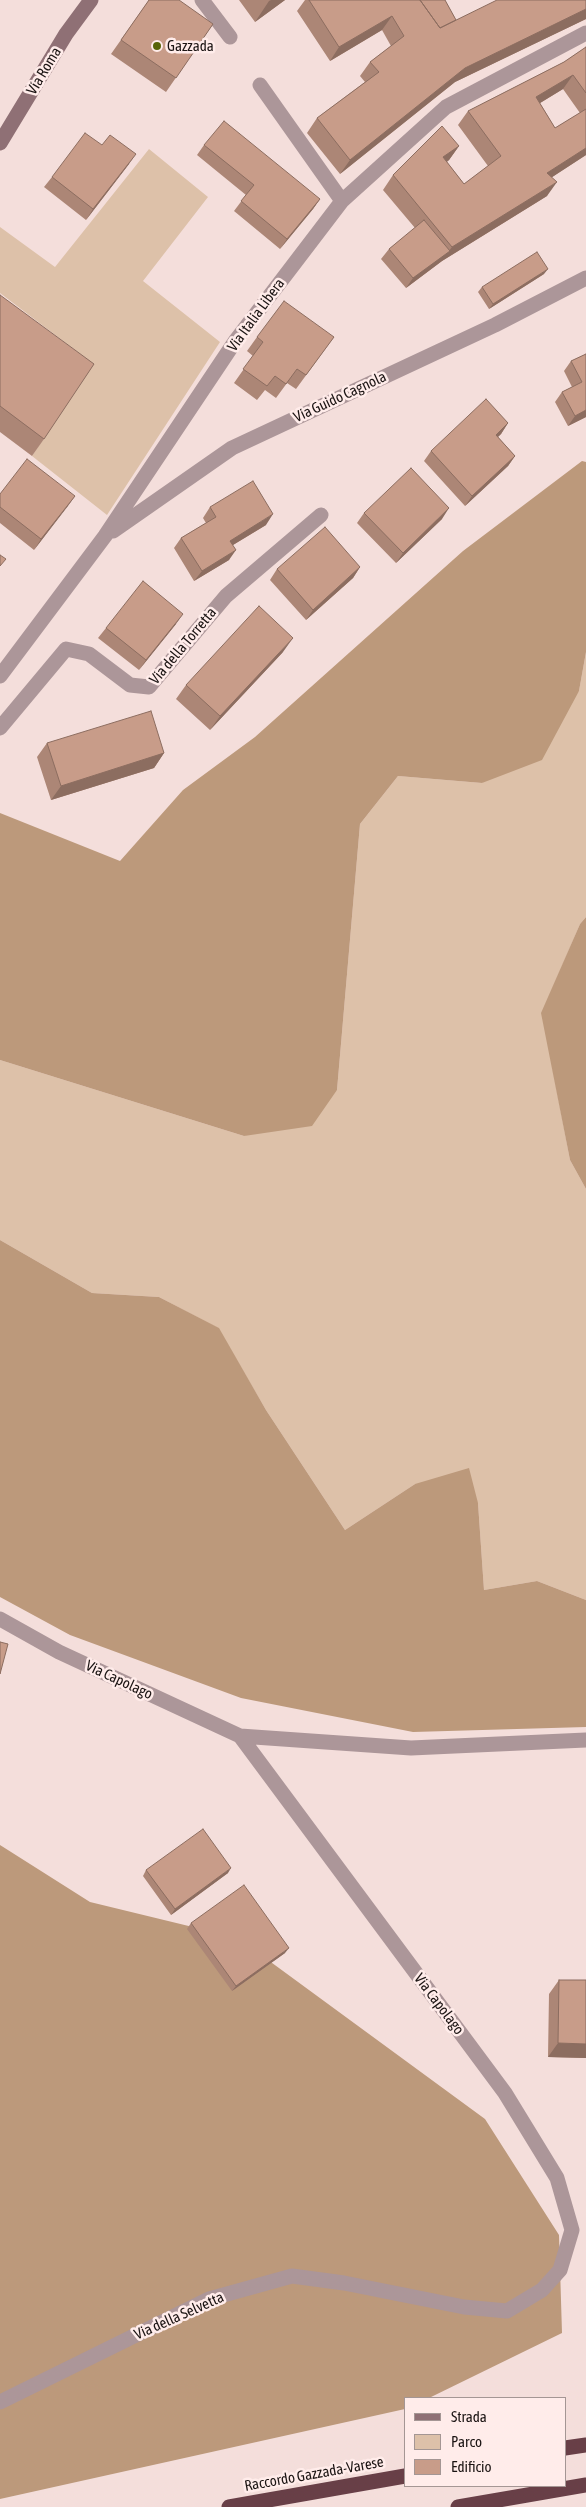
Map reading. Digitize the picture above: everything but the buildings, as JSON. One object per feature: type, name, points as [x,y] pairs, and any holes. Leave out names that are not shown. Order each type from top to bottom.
[{"type":"highway","points":[[566,2448],[586,2444]]},
{"type":"highway","name":"Raccordo Gazzada-Varese","points":[[229,2507],[404,2476]]},
{"type":"highway","points":[[458,2507],[586,2485]]},
{"type":"main road","name":"Via Roma","points":[[0,143],[66,34],[91,0]]},
{"type":"street","points":[[202,0],[230,38]]},
{"type":"street","name":"Via Italia Libera","points":[[0,676],[105,536],[236,340],[342,201],[446,107],[586,33]]},
{"type":"street","points":[[260,85],[342,201]]},
{"type":"street","name":"Via Guido Cagnola","points":[[105,536],[232,448],[495,325],[586,278]]},
{"type":"street","name":"Via della Torretta","points":[[0,728],[66,649],[89,654],[130,685],[149,687],[226,596],[321,515]]},
{"type":"street","name":"Via Capolago","points":[[0,1619],[59,1652],[240,1736],[411,1748],[586,1740]]},
{"type":"street","name":"Via Capolago","points":[[240,1736],[505,2093],[556,2178],[572,2230],[560,2270],[542,2290]]},
{"type":"street","name":"Via della Selvetta","points":[[0,2402],[209,2299],[292,2276],[344,2283],[464,2307],[507,2311],[542,2290]]},
{"type":"green space","points":[[149,149],[208,197],[143,281],[220,342],[107,515],[32,456],[92,366],[84,357],[0,293],[0,227],[55,267]]},
{"type":"green space","points":[[586,652],[586,917],[580,924],[542,1013],[570,1160],[586,1189],[586,1600],[537,1581],[484,1590],[478,1503],[415,1484],[345,1530],[266,1410],[218,1328],[159,1297],[92,1293],[0,1240],[0,1060],[244,1136],[337,1090],[360,824],[398,776],[482,783],[579,691]]},
{"type":"shaded area","points":[[582,461],[586,462],[586,652],[579,691],[542,760],[482,783],[398,776],[360,824],[337,1090],[312,1126],[244,1136],[0,1060],[0,813],[120,861],[183,790],[255,737],[463,551]]},
{"type":"shaded area","points":[[586,917],[586,1189],[570,1160],[541,1013],[580,924]]},
{"type":"shaded area","points":[[0,1240],[92,1293],[159,1297],[219,1328],[266,1410],[345,1530],[415,1484],[469,1468],[478,1503],[484,1590],[537,1581],[586,1600],[586,1727],[413,1732],[241,1698],[70,1635],[0,1597]]},
{"type":"shaded area","points":[[0,1845],[90,1902],[238,1938],[485,2119],[559,2235],[562,2333],[431,2397],[404,2397],[404,2409],[0,2499]]},
{"type":"place","name":"Gazzada","points":[[157,46]]}]
